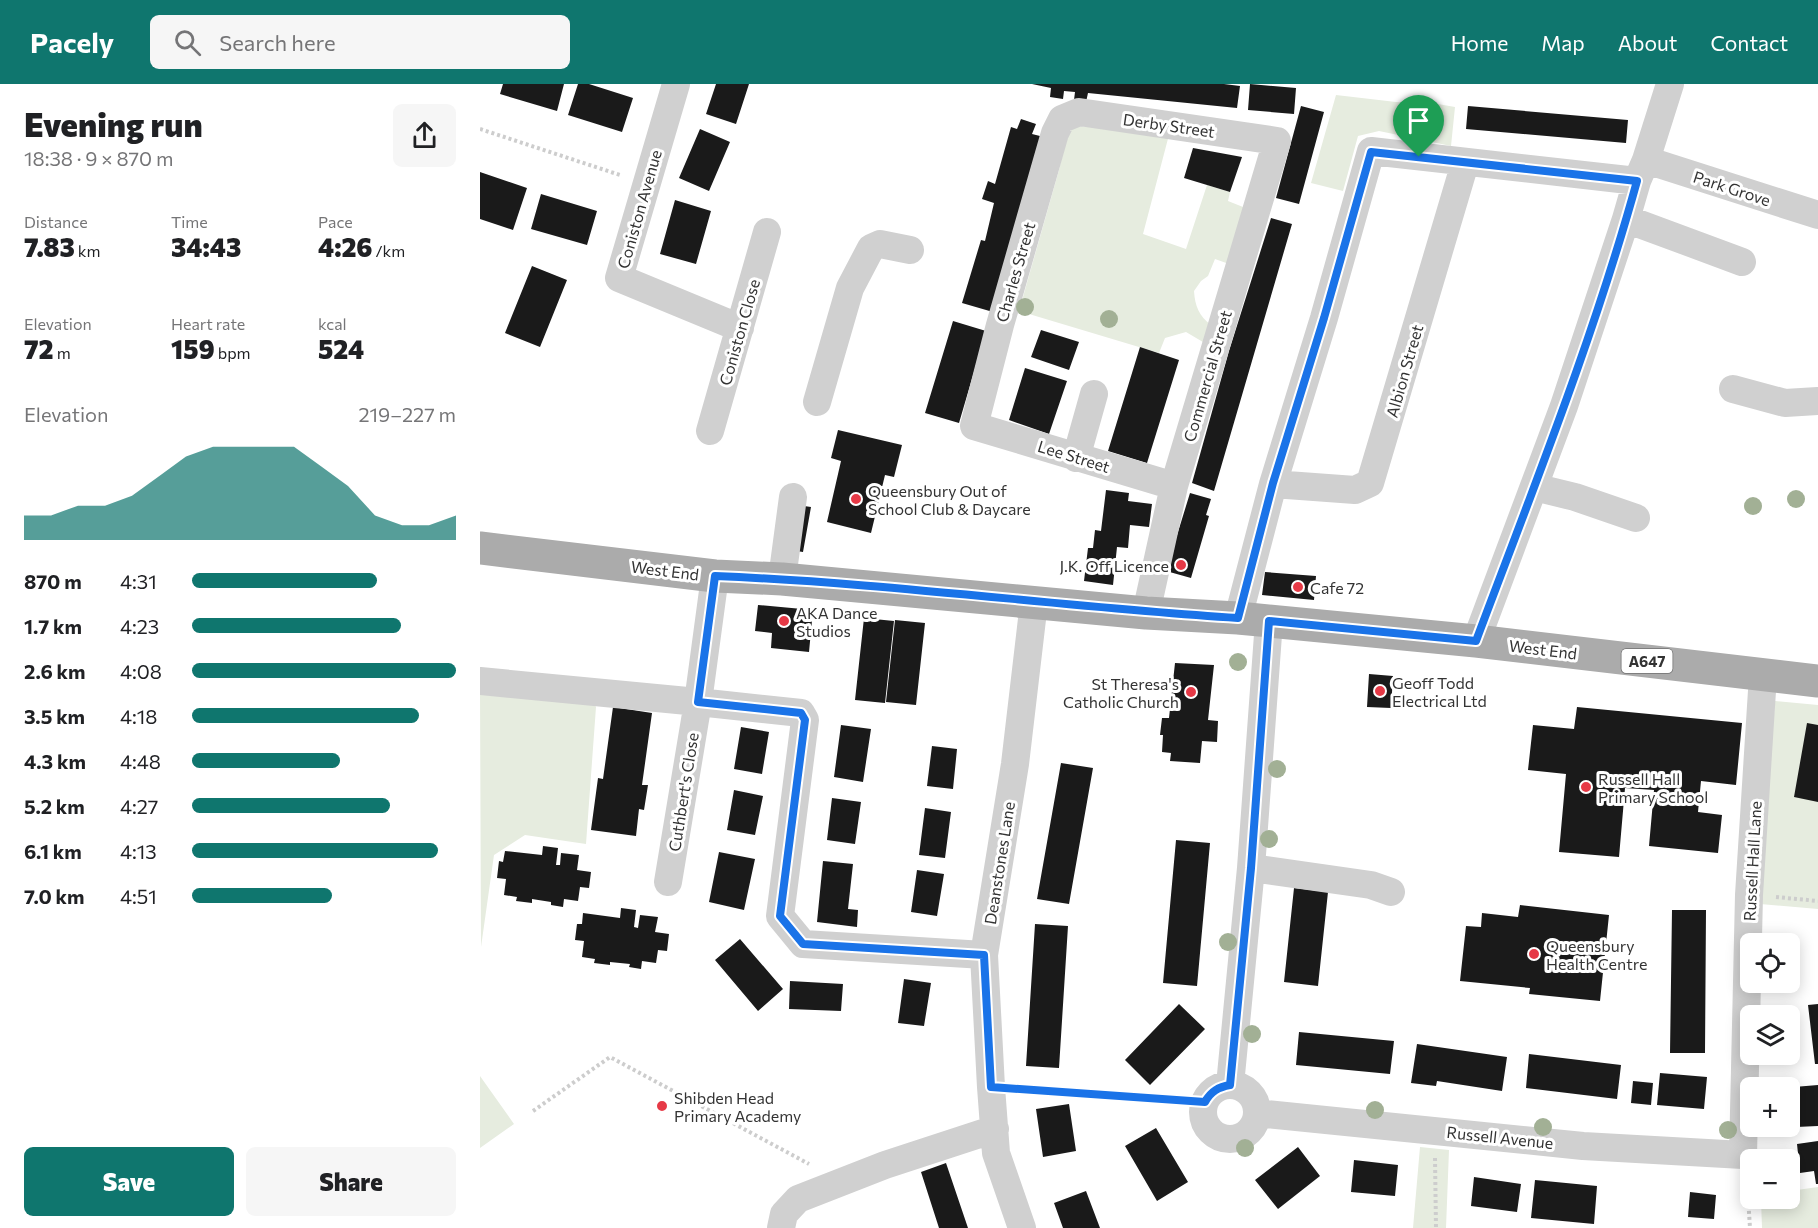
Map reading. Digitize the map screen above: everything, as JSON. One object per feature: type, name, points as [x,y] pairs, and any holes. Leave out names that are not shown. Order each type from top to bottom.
[{"type":"main road","name":"West End","points":[[480,548],[715,576],[782,579],[1476,641],[1818,681]]},
{"type":"street","name":"Coniston Avenue","points":[[676,84],[619,278],[740,328]]},
{"type":"street","points":[[1476,641],[1564,406],[1670,84]]},
{"type":"street","name":"Derby Street","points":[[1062,119],[1079,112],[1277,141]]},
{"type":"street","name":"Charles Street","points":[[974,426],[1003,314],[1055,133],[1062,119]]},
{"type":"street","name":"Commercial Street","points":[[1146,613],[1174,486],[1277,141]]},
{"type":"street","name":"Park Grove","points":[[1273,483],[1324,318],[1371,152],[1465,163],[1641,170],[1818,215]]},
{"type":"street","name":"Albion Street","points":[[1273,483],[1355,490],[1370,483],[1465,163]]},
{"type":"street","points":[[1626,219],[1742,262]]},
{"type":"street","name":"Coniston Close","points":[[710,431],[767,232]]},
{"type":"street","points":[[817,402],[850,288],[871,248],[880,244],[910,250]]},
{"type":"street","points":[[1733,388],[1785,403],[1818,401]]},
{"type":"street","points":[[1076,458],[1094,394]]},
{"type":"street","name":"Lee Street","points":[[974,426],[1174,486]]},
{"type":"street","points":[[1230,1085],[1251,868],[1254,620],[1273,483]]},
{"type":"street","points":[[1534,487],[1575,497],[1636,518]]},
{"type":"street","points":[[782,579],[793,497]]},
{"type":"street","name":"Cuthbert's Close","points":[[668,882],[698,702],[715,576]]},
{"type":"street","name":"Deanstones Lane","points":[[1022,1228],[996,1153],[984,955],[1015,764],[1034,602]]},
{"type":"street","name":"Russell Hall Lane","points":[[1743,1149],[1749,895],[1763,675]]},
{"type":"street","points":[[480,681],[801,713],[805,720],[780,916],[803,944],[984,955]]},
{"type":"street","points":[[1251,868],[1371,885],[1391,892]]},
{"type":"street","points":[[1230,1085],[1245,1089],[1256,1103],[1256,1122],[1242,1137],[1227,1139],[1214,1133],[1208,1127],[1203,1115],[1205,1102],[1213,1091],[1221,1087],[1230,1085]]},
{"type":"street","name":"Russell Avenue","points":[[1257,1113],[1583,1146],[1740,1155]]},
{"type":"street","points":[[781,1228],[784,1214],[798,1199],[885,1166],[995,1129]]},
{"type":"path","points":[[480,129],[647,183]]},
{"type":"path","points":[[1749,895],[1818,901]]},
{"type":"path","points":[[532,1112],[610,1057],[842,1182]]},
{"type":"path","points":[[991,1087],[1205,1102]]},
{"type":"path","points":[[1435,1131],[1436,1228]]},
{"type":"path","points":[[1748,1209],[1750,1228]]},
{"type":"shaded area","points":[[1336,95],[1455,107],[1451,146],[1379,131],[1358,136],[1343,191],[1311,183]]},
{"type":"shaded area","points":[[1075,126],[1170,131],[1143,234],[1186,249],[1207,185],[1230,192],[1228,201],[1248,209],[1229,264],[1215,259],[1208,276],[1194,291],[1198,310],[1211,325],[1208,345],[1186,332],[1165,338],[1159,353],[1019,311],[1059,170],[1066,136]]},
{"type":"shaded area","points":[[480,691],[592,701],[596,707],[586,844],[525,835],[494,855],[481,947]]},
{"type":"shaded area","points":[[1775,701],[1818,705],[1818,909],[1760,904]]},
{"type":"shaded area","points":[[480,1076],[514,1124],[480,1148]]},
{"type":"shaded area","points":[[1420,1147],[1449,1150],[1446,1228],[1413,1228]]},
{"type":"shaded area","points":[[1818,1187],[1818,1228],[1762,1228],[1761,1209],[1800,1209],[1800,1190]]},
{"type":"building","points":[[503,84],[564,84],[557,111],[500,94]]},
{"type":"building","points":[[578,84],[589,84],[633,98],[622,132],[568,115]]},
{"type":"building","points":[[716,84],[749,84],[736,124],[706,114]]},
{"type":"building","points":[[1032,84],[1224,84],[1240,86],[1237,108],[1088,93],[1086,102],[1074,100],[1075,92],[1064,91],[1063,99],[1050,97],[1051,88]]},
{"type":"building","points":[[1250,84],[1296,88],[1294,114],[1248,110]]},
{"type":"building","points":[[1301,106],[1324,112],[1299,204],[1276,198]]},
{"type":"building","points":[[1468,106],[1628,120],[1626,143],[1466,129]]},
{"type":"building","points":[[1021,119],[1036,124],[1032,134],[1044,137],[993,312],[962,303],[981,240],[985,241],[994,203],[982,199],[988,181],[995,184],[1011,127],[1017,129]]},
{"type":"building","points":[[700,129],[730,142],[709,191],[679,178]]},
{"type":"building","points":[[1193,148],[1242,157],[1230,192],[1184,178]]},
{"type":"building","points":[[480,172],[527,188],[513,230],[480,219]]},
{"type":"building","points":[[541,194],[597,211],[587,245],[531,229]]},
{"type":"building","points":[[675,200],[711,211],[696,264],[660,254]]},
{"type":"building","points":[[1271,218],[1292,224],[1214,491],[1192,483],[1229,351]]},
{"type":"building","points":[[532,266],[567,280],[540,347],[505,333]]},
{"type":"building","points":[[953,321],[986,331],[959,423],[925,413]]},
{"type":"building","points":[[1041,330],[1079,342],[1069,370],[1031,357]]},
{"type":"building","points":[[1140,347],[1179,360],[1147,463],[1108,451]]},
{"type":"building","points":[[1025,368],[1067,381],[1049,434],[1009,420]]},
{"type":"building","name":"Queensbury Out of School Club & Daycare","points":[[838,430],[902,445],[894,477],[885,475],[871,533],[827,522],[841,461],[831,458]]},
{"type":"building","points":[[1106,490],[1129,493],[1128,501],[1152,504],[1149,527],[1130,525],[1128,548],[1117,547],[1113,585],[1084,581],[1088,548],[1093,548],[1095,530],[1101,531]]},
{"type":"building","points":[[1190,493],[1211,499],[1206,515],[1209,516],[1191,578],[1166,571]]},
{"type":"building","points":[[797,505],[811,507],[803,552],[790,550]]},
{"type":"building","name":"Cafe 72","points":[[1265,572],[1316,576],[1314,600],[1262,595]]},
{"type":"building","name":"AKA Dance Studios","points":[[758,605],[813,610],[809,652],[771,648],[772,633],[755,631]]},
{"type":"building","points":[[864,618],[894,621],[885,703],[855,700]]},
{"type":"building","points":[[895,620],[925,623],[916,705],[886,702]]},
{"type":"building","name":"St Theresa's Catholic Church","points":[[1175,663],[1214,665],[1208,720],[1218,721],[1217,742],[1202,741],[1200,763],[1170,761],[1171,753],[1162,752],[1163,735],[1160,735],[1162,718],[1169,718]]},
{"type":"building","name":"Geoff Todd Electrical Ltd","points":[[1369,674],[1393,676],[1391,708],[1367,707]]},
{"type":"building","points":[[613,707],[652,713],[642,785],[648,785],[644,810],[639,809],[636,836],[591,830],[598,778],[603,779]]},
{"type":"building","points":[[1577,707],[1742,723],[1736,785],[1701,781],[1698,812],[1722,815],[1718,853],[1649,846],[1654,790],[1625,788],[1619,857],[1559,852],[1566,774],[1528,770],[1533,725],[1574,729]]},
{"type":"building","points":[[1807,723],[1818,725],[1818,802],[1794,797]]},
{"type":"building","points":[[841,725],[871,729],[863,782],[834,777]]},
{"type":"building","points":[[741,727],[769,732],[762,774],[734,769]]},
{"type":"building","points":[[932,746],[957,749],[953,789],[927,786]]},
{"type":"building","points":[[1061,763],[1093,768],[1069,904],[1037,899]]},
{"type":"building","points":[[734,790],[763,796],[755,835],[727,830]]},
{"type":"building","points":[[832,798],[861,802],[855,844],[827,840]]},
{"type":"building","points":[[925,808],[951,812],[945,858],[919,855]]},
{"type":"building","points":[[1176,840],[1210,843],[1197,986],[1163,983]]},
{"type":"building","points":[[543,846],[558,848],[556,865],[560,865],[561,853],[579,855],[577,870],[591,872],[589,888],[580,887],[578,901],[564,899],[563,907],[551,905],[551,902],[532,899],[532,903],[516,901],[517,897],[504,895],[506,879],[497,878],[499,861],[503,862],[505,851],[542,855]]},
{"type":"building","points":[[719,852],[755,859],[744,910],[709,902]]},
{"type":"building","points":[[823,861],[853,864],[848,909],[858,910],[857,927],[817,922]]},
{"type":"building","points":[[917,870],[944,874],[937,916],[911,912]]},
{"type":"building","points":[[1294,888],[1328,892],[1318,986],[1284,982]]},
{"type":"building","name":"Queensbury Health Centre","points":[[1520,905],[1609,915],[1600,1001],[1529,994],[1530,988],[1460,981],[1466,926],[1481,927],[1482,913],[1518,917]]},
{"type":"building","points":[[621,908],[636,910],[634,927],[638,928],[640,915],[658,917],[655,932],[669,934],[667,951],[658,950],[656,963],[642,961],[641,969],[629,967],[630,964],[594,963],[595,959],[582,957],[584,941],[575,940],[577,924],[582,924],[583,913],[620,918]]},
{"type":"building","points":[[1672,910],[1706,910],[1705,1053],[1670,1053]]},
{"type":"building","points":[[1035,924],[1068,926],[1059,1068],[1026,1066]]},
{"type":"building","points":[[740,939],[783,989],[758,1011],[715,960]]},
{"type":"building","points":[[904,979],[931,983],[924,1026],[898,1023]]},
{"type":"building","points":[[790,981],[843,984],[841,1011],[789,1009]]},
{"type":"building","points":[[1179,1004],[1205,1029],[1150,1085],[1125,1060]]},
{"type":"building","points":[[1818,1004],[1818,1064],[1815,1064],[1808,1005]]},
{"type":"building","points":[[1299,1032],[1394,1041],[1390,1074],[1296,1065]]},
{"type":"building","points":[[1417,1044],[1507,1057],[1502,1091],[1437,1081],[1436,1086],[1411,1083]]},
{"type":"building","points":[[1529,1054],[1621,1065],[1617,1099],[1526,1088]]},
{"type":"building","points":[[1660,1073],[1707,1077],[1704,1109],[1657,1105]]},
{"type":"building","points":[[1633,1081],[1653,1083],[1651,1105],[1631,1103]]},
{"type":"building","points":[[1818,1085],[1818,1126],[1800,1127],[1800,1086]]},
{"type":"building","points":[[1069,1104],[1076,1151],[1043,1157],[1036,1109]]},
{"type":"building","points":[[1156,1128],[1188,1182],[1157,1201],[1125,1146]]},
{"type":"building","points":[[1818,1141],[1818,1184],[1816,1184],[1814,1171],[1800,1173],[1800,1149],[1798,1149],[1797,1144]]},
{"type":"building","points":[[1298,1147],[1320,1176],[1278,1209],[1255,1180]]},
{"type":"building","points":[[1354,1160],[1398,1165],[1395,1196],[1351,1192]]},
{"type":"building","points":[[946,1163],[968,1228],[939,1228],[921,1172]]},
{"type":"building","points":[[1474,1177],[1521,1184],[1517,1212],[1471,1206]]},
{"type":"building","points":[[1535,1180],[1597,1186],[1594,1224],[1531,1218]]},
{"type":"building","points":[[1086,1191],[1100,1228],[1063,1228],[1054,1203]]},
{"type":"building","points":[[1690,1192],[1716,1195],[1714,1219],[1688,1217]]},
{"type":"place","name":"Queensbury Out of School Club & Daycare","points":[[856,499]]},
{"type":"place","name":"J.K. Off Licence","points":[[1181,565]]},
{"type":"place","name":"Cafe 72","points":[[1298,587]]},
{"type":"place","name":"AKA Dance Studios","points":[[784,621]]},
{"type":"place","name":"Geoff Todd Electrical Ltd","points":[[1380,691]]},
{"type":"place","name":"St Theresa's Catholic Church","points":[[1191,692]]},
{"type":"place","name":"Russell Hall Primary School","points":[[1586,787]]},
{"type":"place","name":"Queensbury Health Centre","points":[[1534,954]]},
{"type":"place","name":"Shibden Head Primary Academy","points":[[662,1106]]},
{"type":"route","points":[[1371,152],[1419,157],[1637,181],[1564,406],[1476,641],[1269,621],[1251,868],[1230,1085],[1213,1091],[1205,1102],[991,1087],[984,955],[803,944],[780,916],[805,720],[801,713],[698,702],[715,576],[782,579],[1146,613],[1238,618],[1273,483],[1324,318],[1371,152]]}]
